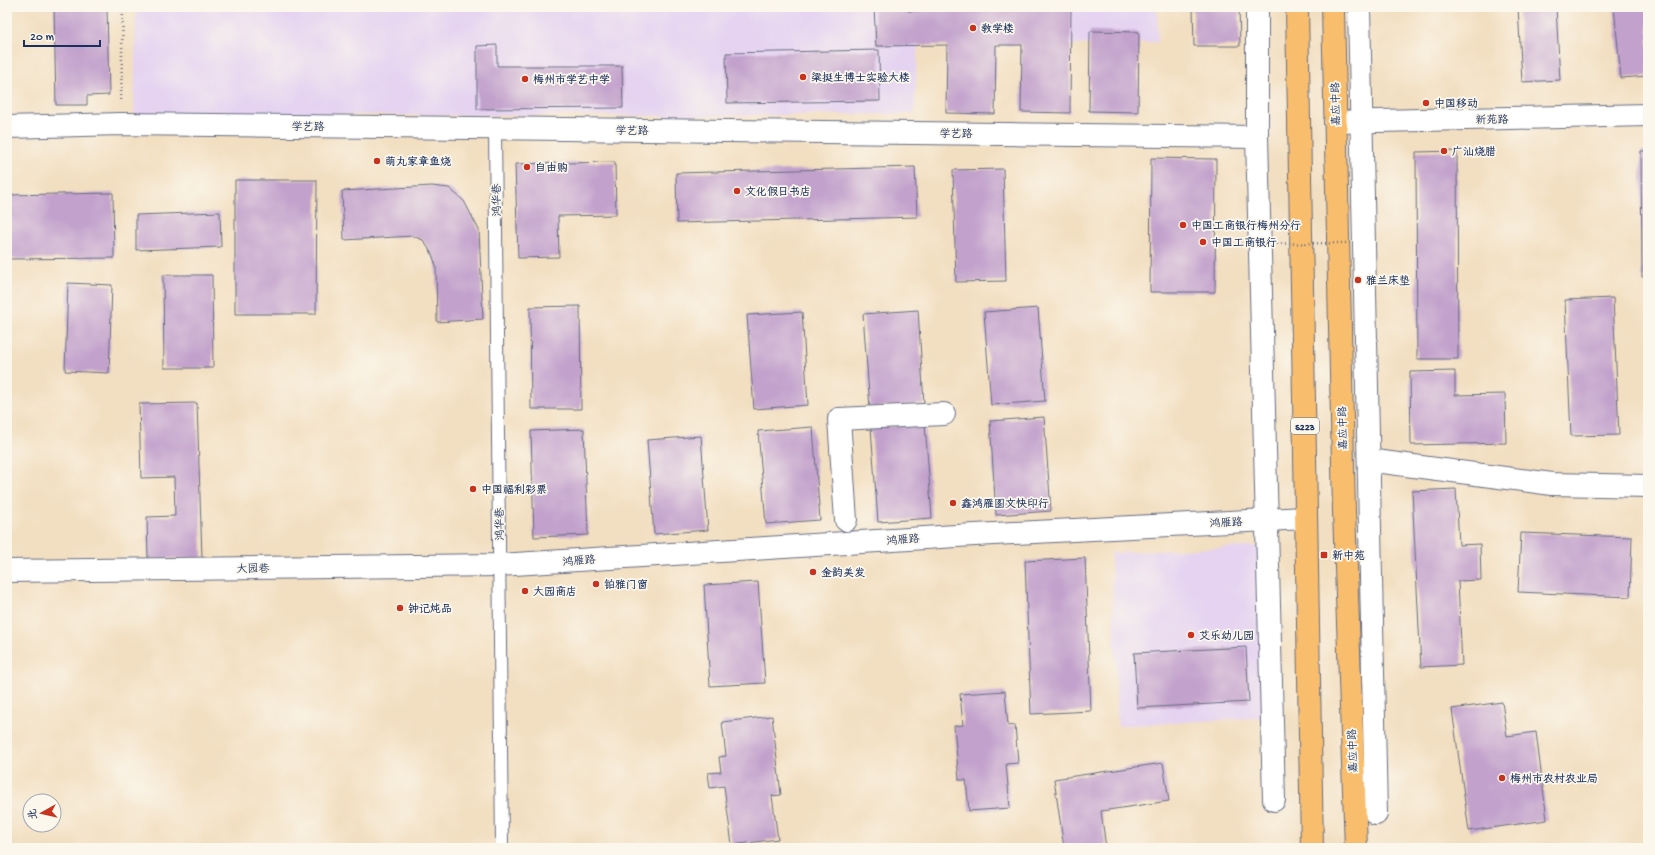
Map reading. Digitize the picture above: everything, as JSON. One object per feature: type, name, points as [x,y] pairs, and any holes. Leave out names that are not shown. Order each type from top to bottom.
[{"type":"main road","name":"S223","points":[[1297,7],[1312,848]]},
{"type":"main road","name":"嘉应中路","points":[[1333,7],[1344,519],[1356,848]]},
{"type":"street","points":[[1257,7],[1257,137],[1274,800]]},
{"type":"street","points":[[1359,7],[1376,814]]},
{"type":"street","name":"新苑路","points":[[1335,122],[1648,115]]},
{"type":"street","name":"学艺路","points":[[7,127],[121,124],[1257,137]]},
{"type":"street","points":[[846,520],[839,419],[944,414]]},
{"type":"street","points":[[1375,461],[1552,484],[1648,486]]},
{"type":"street","name":"鸿雁路","points":[[499,565],[956,536],[1306,518]]},
{"type":"street","name":"大园巷","points":[[7,571],[499,565]]},
{"type":"lane","name":"鸿华巷","points":[[495,128],[502,848]]},
{"type":"path","points":[[121,124],[123,7]]},
{"type":"path","points":[[1237,244],[1351,243]]},
{"type":"shaded area","name":"梅州市学艺中学","points":[[136,7],[1157,7],[1158,42],[1072,45],[918,45],[914,114],[669,116],[134,114]]},
{"type":"shaded area","name":"艾乐幼儿园","points":[[1261,546],[1272,717],[1118,726],[1111,553]]},
{"type":"building","points":[[54,7],[107,7],[109,95],[87,96],[87,105],[56,105]]},
{"type":"building","points":[[874,7],[908,7],[908,11],[1071,7],[1070,113],[1021,112],[1022,45],[996,45],[995,114],[946,113],[947,45],[876,46]]},
{"type":"building","points":[[1193,7],[1239,7],[1240,46],[1194,46]]},
{"type":"building","points":[[1518,7],[1556,7],[1560,80],[1522,82]]},
{"type":"building","points":[[1614,7],[1648,7],[1648,76],[1621,78]]},
{"type":"building","points":[[1090,31],[1139,32],[1138,112],[1089,111]]},
{"type":"building","points":[[497,45],[497,66],[622,66],[623,108],[477,109],[477,46]]},
{"type":"building","name":"梁挺生博士实验大楼","points":[[879,50],[880,101],[727,103],[726,53]]},
{"type":"building","points":[[1457,151],[1458,359],[1417,359],[1416,152]]},
{"type":"building","points":[[1641,151],[1648,151],[1648,277],[1642,277]]},
{"type":"building","name":"中国工商银行梅州分行","points":[[1151,158],[1216,159],[1215,292],[1150,292]]},
{"type":"building","points":[[615,162],[616,215],[558,216],[559,257],[518,258],[515,164]]},
{"type":"building","points":[[915,167],[917,217],[677,223],[676,173]]},
{"type":"building","points":[[1003,169],[1006,281],[956,282],[953,170]]},
{"type":"building","points":[[235,180],[317,180],[316,314],[235,314]]},
{"type":"building","points":[[432,186],[449,188],[464,201],[479,230],[483,319],[437,322],[436,266],[432,254],[423,240],[413,236],[344,240],[342,191]]},
{"type":"building","points":[[113,193],[114,258],[7,259],[7,195]]},
{"type":"building","points":[[220,212],[221,247],[136,250],[136,215]]},
{"type":"building","points":[[163,275],[212,275],[213,368],[164,368]]},
{"type":"building","points":[[68,283],[112,285],[109,373],[65,371]]},
{"type":"building","points":[[1613,298],[1619,435],[1571,436],[1565,300]]},
{"type":"building","points":[[580,306],[581,409],[531,409],[530,307]]},
{"type":"building","points":[[1038,308],[1045,401],[991,405],[984,312]]},
{"type":"building","points":[[918,310],[924,404],[870,408],[863,314]]},
{"type":"building","points":[[802,312],[808,405],[754,409],[747,315]]},
{"type":"building","points":[[1455,371],[1455,395],[1505,394],[1506,443],[1411,445],[1410,372]]},
{"type":"building","points":[[197,403],[202,558],[148,559],[147,517],[175,516],[174,477],[141,478],[139,404]]},
{"type":"building","points":[[1044,417],[1051,511],[996,515],[990,421]]},
{"type":"building","points":[[925,424],[932,518],[878,522],[871,428]]},
{"type":"building","points":[[813,427],[820,520],[766,524],[758,431]]},
{"type":"building","points":[[584,429],[588,535],[534,537],[531,431]]},
{"type":"building","points":[[701,436],[708,530],[654,534],[647,440]]},
{"type":"building","points":[[1456,489],[1459,545],[1480,544],[1481,580],[1458,581],[1462,665],[1421,667],[1412,491]]},
{"type":"building","points":[[1521,533],[1632,537],[1630,597],[1518,592]]},
{"type":"building","points":[[1085,558],[1091,711],[1031,714],[1025,561]]},
{"type":"building","points":[[758,582],[765,683],[710,686],[704,585]]},
{"type":"building","points":[[1246,647],[1249,702],[1137,708],[1134,653]]},
{"type":"building","points":[[1005,691],[1008,726],[1015,725],[1018,763],[1006,764],[1010,808],[969,811],[966,780],[959,780],[954,726],[963,725],[960,694]]},
{"type":"building","name":"梅州市农村农业局","points":[[1502,702],[1507,736],[1536,732],[1547,820],[1469,831],[1452,709]]},
{"type":"building","points":[[772,716],[781,795],[772,796],[778,839],[732,845],[724,786],[710,788],[708,773],[721,772],[719,757],[726,756],[722,722]]},
{"type":"building","points":[[1163,763],[1169,801],[1101,811],[1106,848],[1064,848],[1054,779]]},
{"type":"place","name":"教学楼","points":[[973,28]]},
{"type":"place","name":"梁挺生博士实验大楼","points":[[803,77]]},
{"type":"place","name":"梅州市学艺中学","points":[[525,79]]},
{"type":"place","name":"中国移动","points":[[1426,103]]},
{"type":"place","name":"广汕烧腊","points":[[1444,151]]},
{"type":"place","name":"萌丸家章鱼烧","points":[[377,161]]},
{"type":"place","name":"自由购","points":[[527,167]]},
{"type":"place","name":"文化假日书店","points":[[737,191]]},
{"type":"place","name":"中国工商银行梅州分行","points":[[1183,225]]},
{"type":"place","name":"中国工商银行","points":[[1203,242]]},
{"type":"place","name":"雅兰床垫","points":[[1358,280]]},
{"type":"place","name":"中国福利彩票","points":[[473,489]]},
{"type":"place","name":"鑫鸿雁图文快印行","points":[[953,503]]},
{"type":"place","name":"新中苑","points":[[1324,555]]},
{"type":"place","name":"金韵美发","points":[[813,572]]},
{"type":"place","name":"铂雅门窗","points":[[596,584]]},
{"type":"place","name":"大园商店","points":[[525,591]]},
{"type":"place","name":"钟记炖品","points":[[400,608]]},
{"type":"place","name":"艾乐幼儿园","points":[[1191,635]]},
{"type":"place","name":"梅州市农村农业局","points":[[1502,778]]}]
